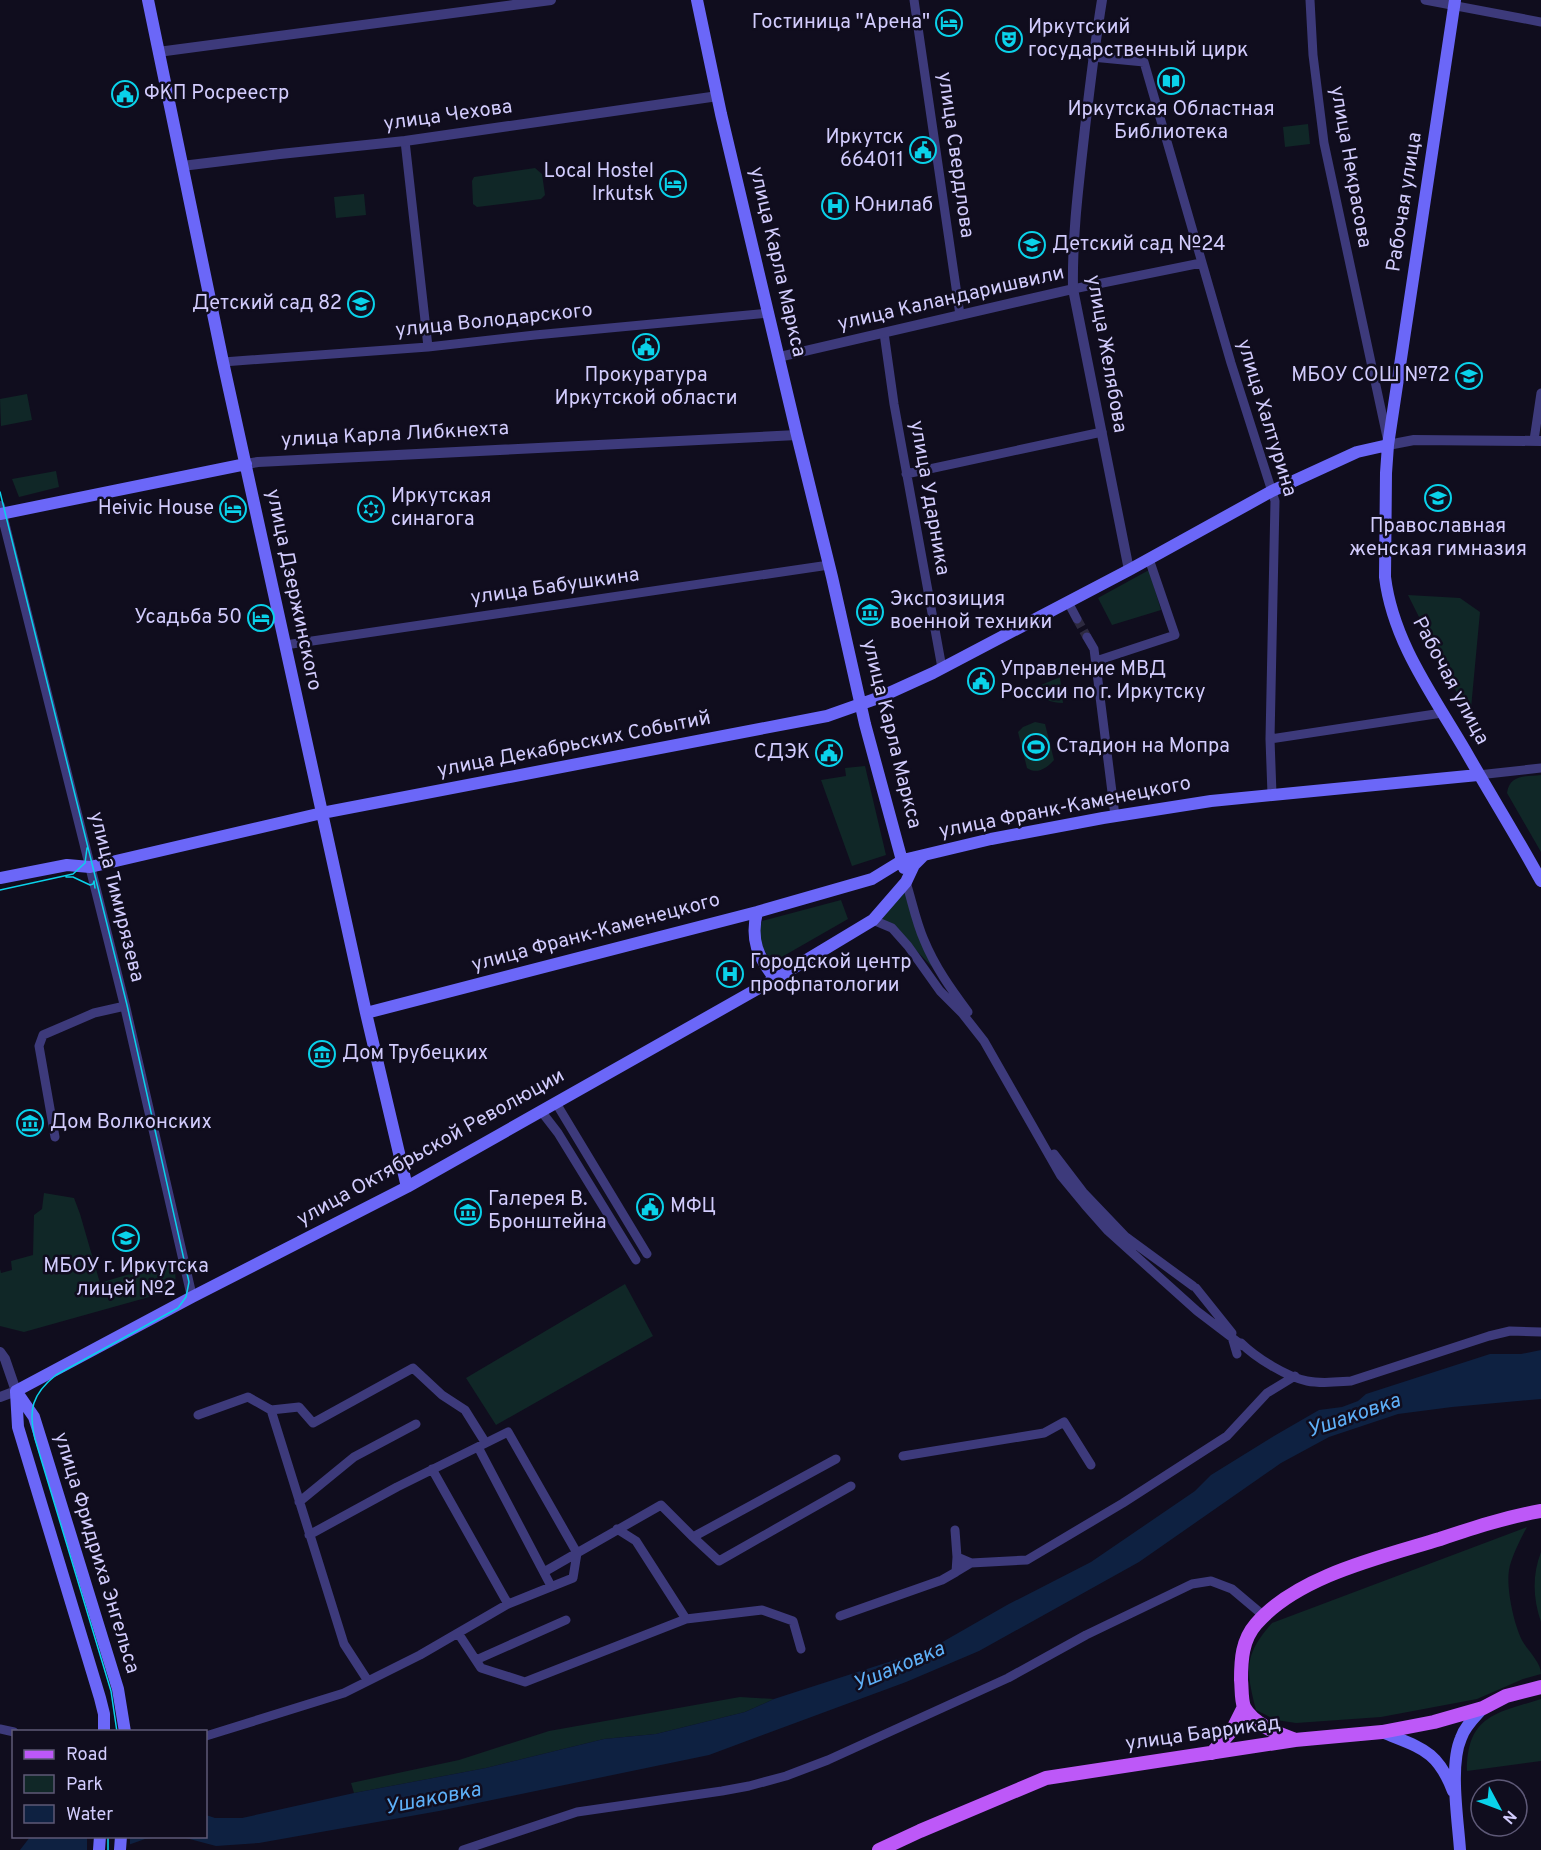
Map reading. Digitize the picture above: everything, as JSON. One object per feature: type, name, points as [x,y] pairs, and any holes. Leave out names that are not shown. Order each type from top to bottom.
[{"type":"main road","name":"улица Дзержинского","points":[[148,0],[223,362],[366,1013],[407,1187]]},
{"type":"main road","name":"улица Карла Маркса","points":[[697,0],[797,435],[861,705],[903,860],[906,882]]},
{"type":"main road","name":"Рабочая улица","points":[[1454,3],[1388,445],[1385,538],[1387,590],[1394,619],[1416,668],[1541,881]]},
{"type":"main road","points":[[1129,570],[1272,491],[1357,452],[1388,445]]},
{"type":"main road","name":"улица Карла Либкнехта","points":[[1,511],[246,464]]},
{"type":"main road","name":"улица Декабрьских Событий","points":[[0,878],[67,865],[90,867],[322,813],[827,716],[861,705],[942,668],[1129,570]]},
{"type":"main road","name":"улица Франк-Каменецкого","points":[[366,1013],[757,912],[859,883],[882,874],[903,860],[991,839],[1211,801],[1478,775]]},
{"type":"main road","name":"улица Октябрьской Революции","points":[[16,1391],[192,1297],[407,1187],[775,979],[873,920],[906,882],[914,865],[924,855]]},
{"type":"main road","points":[[882,874],[894,879],[897,885],[895,895]]},
{"type":"main road","points":[[757,912],[753,929],[757,948],[775,979]]},
{"type":"main road","name":"улица Фридриха Энгельса","points":[[16,1391],[34,1417],[118,1689],[128,1730]]},
{"type":"main road","name":"улица Фридриха Энгельса","points":[[16,1391],[18,1427],[100,1698],[104,1714],[104,1730]]},
{"type":"main road","points":[[44,1511],[61,1504]]},
{"type":"main road","points":[[1295,1740],[1259,1723],[1244,1707],[1242,1697],[1242,1653],[1248,1635],[1273,1606],[1313,1582],[1376,1558],[1510,1517],[1541,1511]]},
{"type":"main road","points":[[48,1525],[66,1519]]},
{"type":"main road","name":"улица Баррикад","points":[[879,1850],[1046,1778],[1295,1740],[1382,1732],[1434,1722],[1483,1708],[1506,1696],[1541,1687]]},
{"type":"main road","points":[[1212,1753],[1233,1729],[1244,1707]]},
{"type":"main road","points":[[1460,1850],[1456,1800],[1457,1749],[1464,1731],[1483,1708]]},
{"type":"main road","points":[[1382,1732],[1425,1750],[1438,1761],[1447,1774],[1456,1800]]},
{"type":"street","points":[[158,52],[551,0]]},
{"type":"street","name":"улица Свердлова","points":[[914,0],[960,315]]},
{"type":"street","name":"улица Желябова","points":[[1102,0],[1092,57],[1072,252],[1073,289],[1129,570]]},
{"type":"street","name":"улица Некрасова","points":[[1310,0],[1313,55],[1324,143],[1388,445]]},
{"type":"street","points":[[1425,0],[1454,3],[1541,21]]},
{"type":"street","name":"улица Халтурина","points":[[1092,57],[1144,62],[1201,263],[1272,491],[1276,512],[1270,739],[1272,794]]},
{"type":"street","name":"улица Чехова","points":[[182,166],[405,141],[718,96]]},
{"type":"street","points":[[405,141],[428,347]]},
{"type":"street","name":"улица Каландаришвили","points":[[779,357],[1073,289],[1201,263]]},
{"type":"street","name":"улица Володарского","points":[[223,362],[428,347],[769,313]]},
{"type":"street","name":"улица Ударника","points":[[884,333],[906,474],[942,668]]},
{"type":"street","points":[[1388,445],[1414,440],[1538,441],[1541,393]]},
{"type":"street","points":[[906,474],[1102,432]]},
{"type":"street","name":"улица Карла Либкнехта","points":[[246,464],[515,448],[797,435]]},
{"type":"street","name":"улица Тимирязева","points":[[1,511],[125,1005],[192,1297]]},
{"type":"street","points":[[1096,661],[1175,635],[1149,559]]},
{"type":"street","name":"улица Бабушкина","points":[[285,645],[829,565]]},
{"type":"street","points":[[1068,602],[1077,619]]},
{"type":"street","points":[[1087,637],[1094,649],[1096,661],[1115,816]]},
{"type":"street","points":[[1270,739],[1442,713]]},
{"type":"street","name":"улица Франк-Каменецкого","points":[[1478,775],[1541,768]]},
{"type":"street","name":"улица Карла Маркса","points":[[906,882],[920,930],[932,959],[949,987],[993,1047],[1053,1152],[1083,1192],[1126,1237],[1194,1287],[1240,1350]]},
{"type":"street","points":[[873,920],[892,928],[908,946],[940,991],[962,1013],[984,1041],[1061,1176],[1085,1205],[1108,1231],[1185,1300],[1232,1337],[1240,1350],[1306,1381],[1327,1383],[1351,1381],[1510,1331],[1541,1332]]},
{"type":"street","points":[[55,1137],[39,1046],[43,1035],[94,1013],[125,1005]]},
{"type":"street","points":[[556,1103],[648,1254]]},
{"type":"street","points":[[541,1111],[558,1133],[636,1260]]},
{"type":"street","points":[[1185,1300],[1182,1290],[1186,1286],[1194,1287]]},
{"type":"street","name":"улица Фридриха Энгельса","points":[[0,1352],[16,1391]]},
{"type":"street","points":[[198,1415],[248,1397],[271,1410],[299,1407],[313,1423],[412,1368],[442,1395],[465,1410],[551,1586]]},
{"type":"street","points":[[957,1557],[971,1563],[1027,1560],[1123,1503],[1227,1436],[1267,1393],[1294,1376]]},
{"type":"street","name":"улица Октябрьской Революции","points":[[0,1396],[16,1391]]},
{"type":"street","points":[[271,1410],[344,1644],[368,1681]]},
{"type":"street","points":[[906,1455],[1044,1433],[1064,1422],[1091,1465]]},
{"type":"street","points":[[299,1502],[354,1457],[416,1424]]},
{"type":"street","points":[[207,1736],[344,1693],[420,1655],[508,1604],[573,1578],[578,1553],[508,1432],[432,1469],[309,1535]]},
{"type":"street","points":[[693,1537],[836,1459]]},
{"type":"street","points":[[432,1469],[508,1604]]},
{"type":"street","points":[[543,1572],[661,1505],[719,1560],[851,1486]]},
{"type":"street","points":[[617,1529],[636,1541],[686,1619]]},
{"type":"street","points":[[956,1530],[956,1572]]},
{"type":"street","points":[[840,1616],[942,1580],[971,1563]]},
{"type":"street","points":[[463,1850],[576,1812],[722,1791],[786,1776],[828,1760],[1008,1678],[1086,1635],[1192,1584],[1211,1581],[1232,1589],[1264,1616]]},
{"type":"street","points":[[459,1633],[481,1668],[525,1682],[686,1619],[762,1610],[793,1621],[801,1649]]},
{"type":"street","points":[[476,1660],[566,1620]]},
{"type":"green space","points":[[1308,124],[1310,144],[1285,147],[1283,127]]},
{"type":"green space","points":[[535,168],[542,174],[545,195],[541,199],[477,207],[473,204],[472,181],[474,177]]},
{"type":"green space","points":[[364,194],[366,215],[336,218],[334,197]]},
{"type":"green space","points":[[27,394],[32,420],[1,426],[0,399]]},
{"type":"green space","points":[[56,471],[59,487],[19,497],[12,479]]},
{"type":"green space","points":[[1149,570],[1161,610],[1112,625],[1098,598]]},
{"type":"green space","points":[[1408,595],[1460,598],[1480,612],[1470,719]]},
{"type":"green space","points":[[1060,677],[1063,703],[1046,699],[1034,688]]},
{"type":"green space","name":"Стадион на Мопра","points":[[1035,722],[1045,724],[1054,760],[1038,771],[1027,768],[1018,732]]},
{"type":"green space","points":[[865,766],[886,855],[852,866],[821,780],[846,776],[845,768]]},
{"type":"green space","points":[[1541,775],[1541,852],[1507,793],[1511,782],[1515,779]]},
{"type":"green space","points":[[905,890],[933,968],[894,927],[879,920]]},
{"type":"green space","points":[[841,900],[848,919],[773,962],[763,948],[760,938],[762,921]]},
{"type":"green space","points":[[44,1193],[74,1198],[100,1283],[172,1261],[175,1282],[171,1289],[24,1332],[0,1326],[0,1269],[1,1273],[12,1270],[11,1261],[33,1255],[34,1215],[42,1209]]},
{"type":"green space","points":[[625,1284],[653,1336],[496,1425],[466,1378]]},
{"type":"green space","points":[[1527,1527],[1516,1548],[1508,1578],[1517,1627],[1523,1642],[1537,1662],[1541,1674],[1523,1679],[1477,1699],[1381,1717],[1296,1723],[1276,1720],[1256,1710],[1250,1684],[1249,1664],[1256,1645],[1272,1623]]},
{"type":"green space","points":[[1541,1552],[1541,1622],[1536,1605],[1535,1587],[1536,1569]]},
{"type":"green space","points":[[740,1697],[774,1699],[745,1712],[656,1734],[604,1739],[486,1768],[354,1793],[351,1783],[459,1760],[549,1731]]},
{"type":"green space","points":[[1541,1699],[1541,1761],[1467,1771],[1468,1752],[1472,1738],[1479,1727],[1498,1713]]},
{"type":"water","name":"Ушаковка","points":[[1541,1350],[1541,1399],[1398,1414],[1329,1437],[1281,1463],[1139,1562],[979,1651],[906,1682],[709,1755],[439,1811],[259,1843],[216,1846],[186,1838],[207,1838],[207,1815],[215,1818],[242,1818],[354,1793],[486,1768],[604,1739],[656,1734],[745,1712],[774,1699],[932,1648],[1007,1605],[1091,1562],[1195,1491],[1211,1475],[1319,1410],[1342,1407],[1358,1401],[1366,1394],[1490,1354],[1521,1354]]},
{"type":"water","points":[[29,1838],[153,1838],[114,1850],[20,1850]]},
{"type":"pier","points":[[87,1838],[130,1838],[130,1847],[122,1850],[87,1850]]},
{"type":"tunnel","points":[[1077,619],[1087,637]]},
{"type":"tram line","points":[[0,492],[127,1005],[189,1282],[186,1297],[178,1308],[56,1375],[37,1396],[32,1411],[35,1439],[111,1691],[117,1730]]},
{"type":"tram line","points":[[0,890],[73,874],[85,863],[87,848]]},
{"type":"tram line","points":[[66,877],[73,877],[90,885],[94,881],[95,888]]},
{"type":"tram line","points":[[108,1838],[108,1850]]},
{"type":"place","name":"Гостиница \"Арена\"","points":[[949,23]]},
{"type":"place","name":"Иркутский государственный цирк","points":[[1009,39]]},
{"type":"place","name":"Иркутская Областная Библиотека","points":[[1171,81]]},
{"type":"place","name":"ФКП Росреестр","points":[[125,94]]},
{"type":"place","name":"Иркутск 664011","points":[[923,150]]},
{"type":"place","name":"Local Hostel Irkutsk","points":[[673,184]]},
{"type":"place","name":"Юнилаб","points":[[835,206]]},
{"type":"place","name":"Детский сад №24","points":[[1032,245]]},
{"type":"place","name":"Детский сад 82","points":[[361,304]]},
{"type":"place","name":"Прокуратура Иркутской области","points":[[646,347]]},
{"type":"place","name":"МБОУ СОШ №72","points":[[1469,376]]},
{"type":"place","name":"Православная женская гимназия","points":[[1438,498]]},
{"type":"place","name":"Heivic House","points":[[233,509]]},
{"type":"place","name":"Иркутская синагога","points":[[371,509]]},
{"type":"place","name":"Экспозиция военной техники","points":[[870,612]]},
{"type":"place","name":"Усадьба 50","points":[[261,618]]},
{"type":"place","name":"Управление МВД России по г. Иркутску","points":[[981,681]]},
{"type":"place","name":"Стадион на Мопра","points":[[1036,747]]},
{"type":"place","name":"СДЭК","points":[[829,753]]},
{"type":"place","name":"Городской центр профпатологии","points":[[730,974]]},
{"type":"place","name":"Дом Трубецких","points":[[322,1054]]},
{"type":"place","name":"Дом Волконских","points":[[30,1123]]},
{"type":"place","name":"МФЦ","points":[[650,1207]]},
{"type":"place","name":"Галерея В. Бронштейна","points":[[468,1212]]},
{"type":"place","name":"МБОУ г. Иркутска лицей №2","points":[[126,1238]]}]
